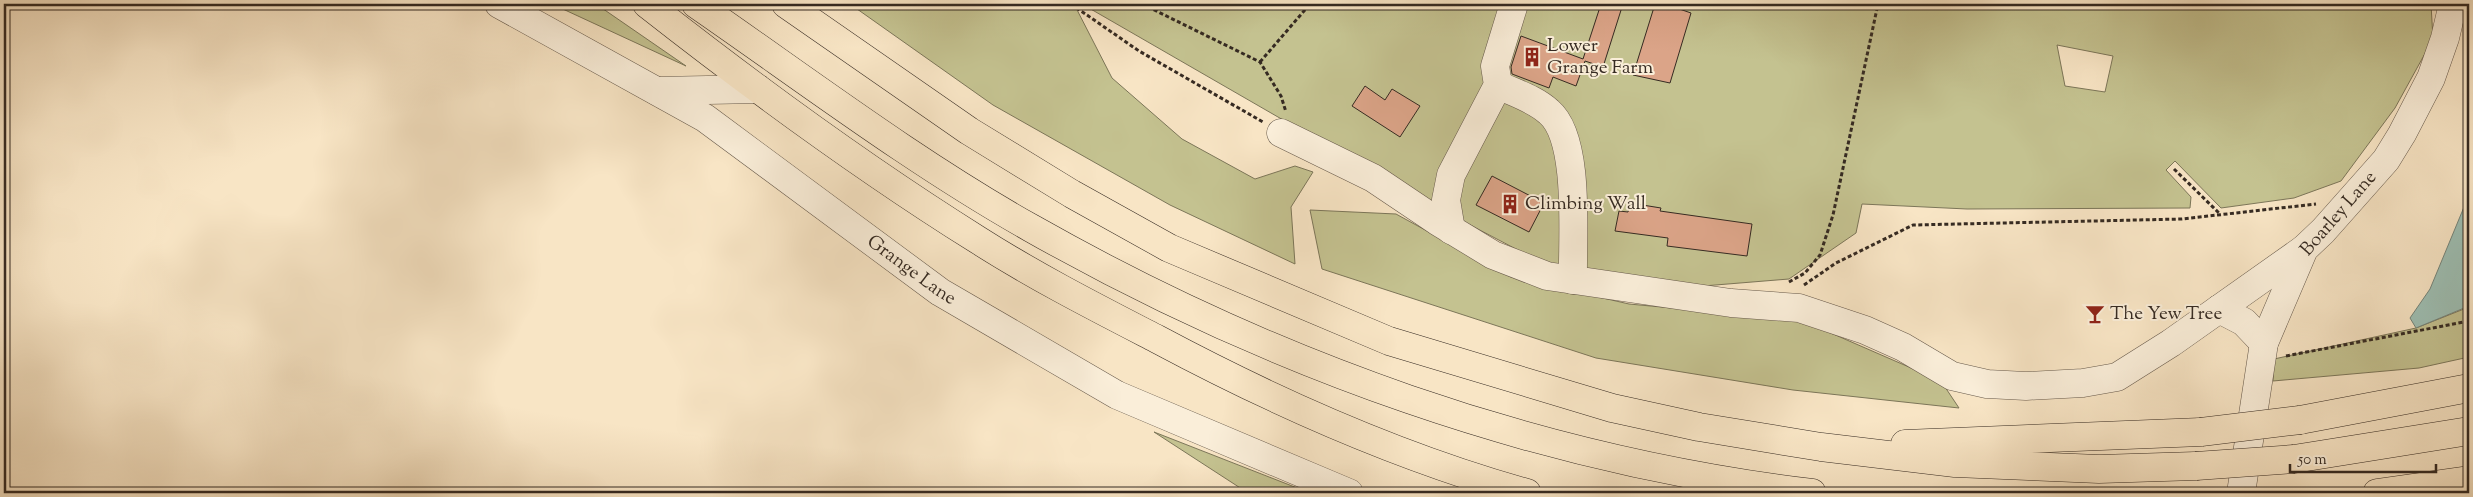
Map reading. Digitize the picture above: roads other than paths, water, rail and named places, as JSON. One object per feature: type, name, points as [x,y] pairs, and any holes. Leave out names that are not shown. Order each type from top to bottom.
[{"type":"highway","points":[[647,4],[758,89],[885,180],[980,242],[1072,295],[1256,390],[1408,456],[1475,479],[1528,493]]},
{"type":"highway","points":[[696,4],[900,146],[1028,227],[1122,278],[1262,343],[1368,385],[1463,418],[1582,451],[1752,486],[1812,493]]},
{"type":"highway","points":[[786,4],[969,131],[1072,194],[1169,248],[1389,341],[1612,408],[1699,427],[1821,447],[1955,463],[2099,469],[2196,466],[2294,458],[2469,431]]},
{"type":"highway","points":[[1821,447],[2201,432],[2300,420],[2469,388]]},
{"type":"highway","points":[[2377,493],[2469,480]]},
{"type":"street","name":"Grange Lane","points":[[499,4],[705,118],[940,292],[1092,380],[1117,394],[1349,493]]},
{"type":"street","points":[[1451,230],[1446,200],[1451,174],[1498,85],[1495,66],[1514,4]]},
{"type":"street","name":"Boarley Lane","points":[[2241,493],[2263,351],[2304,249],[2323,231],[2386,160],[2402,134],[2431,78],[2445,38],[2453,4]]},
{"type":"street","points":[[1498,85],[1525,97],[1551,113],[1566,141],[1571,173],[1573,280]]},
{"type":"street","points":[[657,91],[758,89]]},
{"type":"street","points":[[1287,136],[1373,178],[1451,230],[1493,254],[1546,276],[1731,303],[1799,308],[1880,336],[1903,347],[1952,376],[1987,384],[2026,386],[2083,383],[2117,377],[2304,249]]},
{"type":"street","points":[[2218,309],[2244,322],[2263,351]]},
{"type":"water","points":[[2469,195],[2469,306],[2416,328],[2410,318],[2430,289]]},
{"type":"place","name":"Lower Grange Farm","points":[[1532,57]]},
{"type":"place","name":"Climbing Wall","points":[[1510,204]]},
{"type":"place","name":"The Yew Tree","points":[[2095,314]]}]
